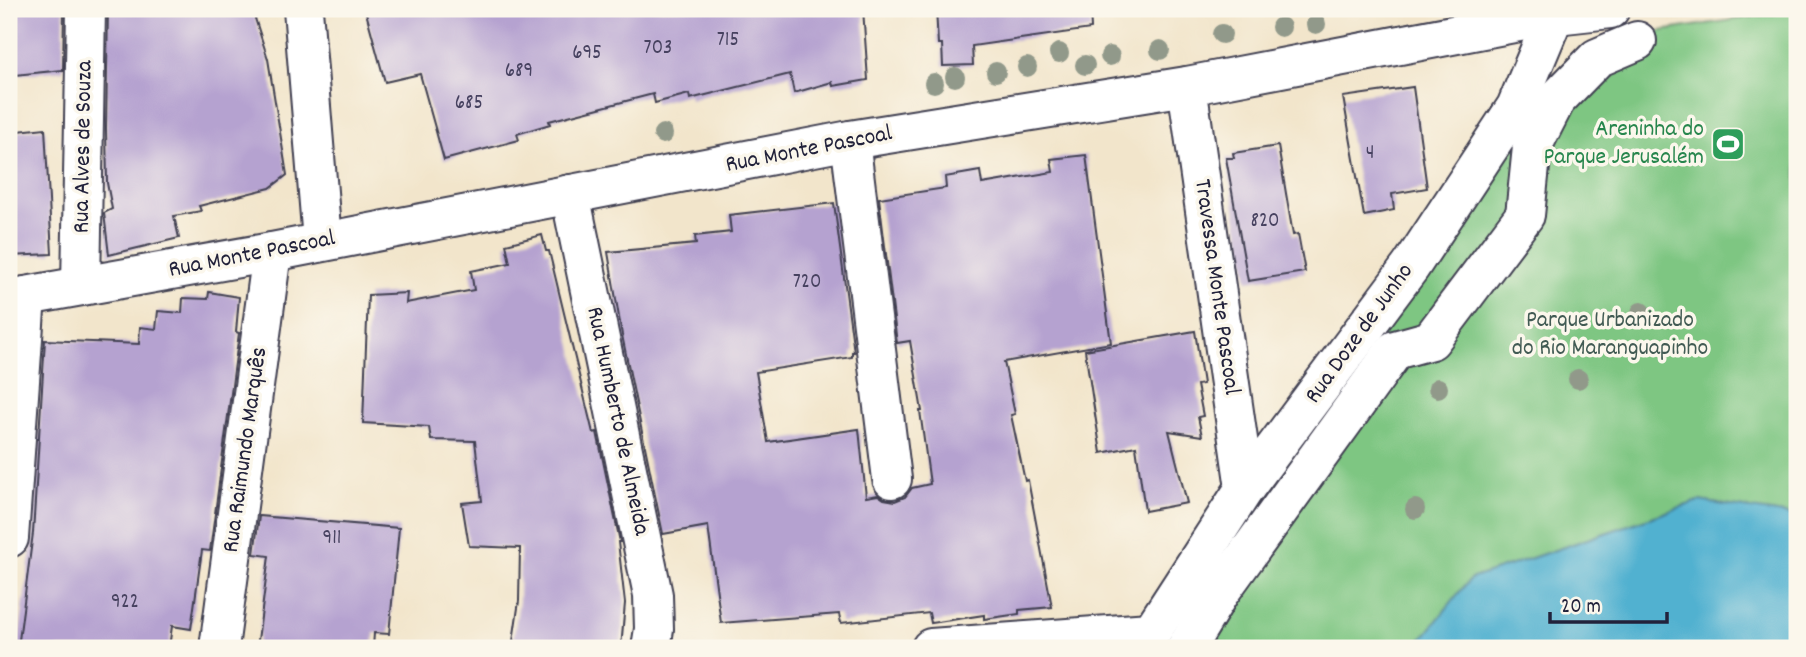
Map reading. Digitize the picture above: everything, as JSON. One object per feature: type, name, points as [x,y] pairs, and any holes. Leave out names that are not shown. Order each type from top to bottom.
[{"type":"street","name":"Rua Alves de Souza","points":[[81,286],[86,9]]},
{"type":"street","points":[[303,9],[323,241]]},
{"type":"street","name":"Rua Monte Pascoal","points":[[17,298],[272,252],[849,140],[1186,86],[1557,12],[1610,9]]},
{"type":"street","name":"Rua Doze de Junho","points":[[1146,640],[1245,488],[1411,266],[1516,107],[1557,12]]},
{"type":"street","points":[[1186,648],[1220,592],[1395,350],[1431,340],[1525,215],[1532,147],[1556,100],[1597,58],[1637,41]]},
{"type":"street","name":"Travessa Monte Pascoal","points":[[1186,86],[1245,488]]},
{"type":"street","points":[[849,140],[892,479]]},
{"type":"street","name":"Rua Humberto de Almeida","points":[[570,194],[653,595],[654,629],[651,648]]},
{"type":"street","name":"Rua Raimundo Marquês","points":[[219,648],[272,252]]},
{"type":"street","points":[[9,538],[17,298]]},
{"type":"street","points":[[931,648],[1146,640]]},
{"type":"green space","name":"Parque Urbanizado do Rio Maranguapinho","points":[[1797,10],[1797,516],[1699,501],[1470,579],[1415,648],[1160,648],[1251,513],[1427,274],[1533,112],[1609,39]]},
{"type":"water","points":[[1699,501],[1797,516],[1797,642],[1714,648],[1415,648],[1470,579]]},
{"type":"building","points":[[11,9],[64,9],[63,70],[15,75]]},
{"type":"building","points":[[108,9],[252,9],[268,59],[287,175],[270,188],[199,206],[201,211],[174,216],[179,238],[109,255],[104,213],[112,209],[107,183]]},
{"type":"building","points":[[365,9],[863,9],[868,80],[833,86],[832,82],[794,93],[790,74],[690,99],[689,94],[655,103],[653,94],[549,121],[550,124],[517,134],[519,140],[444,160],[420,74],[385,82]]},
{"type":"building","points":[[936,9],[1090,9],[1091,29],[972,46],[973,65],[943,66],[942,44],[938,44]]},
{"type":"building","points":[[1413,87],[1427,188],[1392,194],[1394,210],[1364,216],[1343,97]]},
{"type":"building","points":[[45,128],[52,254],[9,256],[9,132]]},
{"type":"building","points":[[1278,146],[1293,235],[1298,234],[1305,272],[1248,281],[1226,158],[1234,158],[1233,153]]},
{"type":"building","points":[[1086,155],[1111,343],[1004,362],[1015,414],[1011,415],[1025,481],[1028,480],[1052,607],[1019,610],[1019,614],[984,619],[984,615],[931,623],[929,613],[841,623],[839,614],[721,623],[708,526],[663,534],[622,335],[608,252],[696,244],[695,236],[731,232],[729,215],[834,203],[854,352],[852,357],[756,372],[768,442],[859,429],[866,497],[878,495],[895,501],[905,497],[912,488],[930,484],[922,411],[910,341],[897,343],[879,198],[946,188],[945,177],[980,171],[982,184],[1053,172],[1051,159]]},
{"type":"building","points":[[542,235],[546,251],[549,251],[593,433],[597,432],[620,542],[625,603],[621,648],[512,648],[519,601],[520,548],[469,546],[462,503],[482,501],[475,441],[431,440],[429,427],[363,423],[368,295],[407,293],[406,303],[474,290],[471,271],[510,263],[506,244]]},
{"type":"building","points":[[209,292],[239,297],[236,332],[239,333],[210,551],[202,550],[191,629],[172,626],[169,648],[18,648],[33,533],[45,340],[139,344],[140,327],[156,329],[158,311],[182,313],[183,298],[208,299]]},
{"type":"building","points":[[1195,331],[1203,384],[1197,385],[1203,416],[1198,417],[1202,436],[1169,431],[1187,503],[1145,511],[1136,446],[1101,453],[1085,350]]},
{"type":"building","points":[[259,516],[399,528],[389,634],[374,633],[373,648],[257,648],[269,556],[254,554]]},
{"type":"place","name":"Areninha do Parque Jerusalém","points":[[1728,144]]}]
